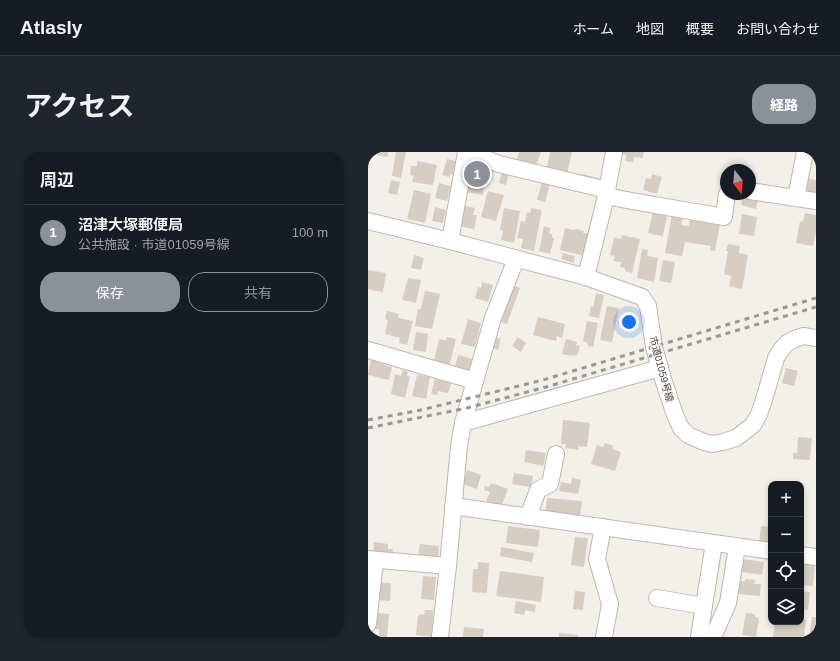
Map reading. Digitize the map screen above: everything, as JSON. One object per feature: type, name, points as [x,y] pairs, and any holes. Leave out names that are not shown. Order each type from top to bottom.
[{"type":"street","points":[[450,241],[467,152],[499,164],[606,193],[632,202],[724,217],[726,200]]},
{"type":"street","points":[[586,277],[614,152]]},
{"type":"street","points":[[796,198],[805,152]]},
{"type":"street","points":[[756,192],[816,201]]},
{"type":"street","name":"市道01059号線","points":[[368,221],[586,277],[642,297],[648,306],[654,347],[673,408],[681,428],[688,435],[704,442],[712,444],[736,438],[753,425],[763,403],[776,358],[787,343],[804,336],[816,338]]},
{"type":"street","points":[[440,637],[459,446],[463,422],[494,318],[516,259]]},
{"type":"street","points":[[368,350],[475,381]]},
{"type":"street","points":[[463,422],[660,368]]},
{"type":"street","points":[[528,517],[538,490],[550,484],[556,454]]},
{"type":"street","points":[[453,506],[768,551]]},
{"type":"street","points":[[603,527],[597,559],[610,604],[604,637]]},
{"type":"street","points":[[699,637],[714,544]]},
{"type":"street","points":[[713,637],[728,603],[737,547]]},
{"type":"street","points":[[804,555],[816,557]]},
{"type":"street","points":[[368,624],[372,560],[448,566]]},
{"type":"street","points":[[658,598],[704,606]]},
{"type":"building","points":[[377,152],[388,152],[388,157],[377,155]]},
{"type":"building","points":[[396,152],[406,152],[401,178],[392,176]]},
{"type":"building","points":[[519,152],[541,152],[535,168],[516,161]]},
{"type":"building","points":[[550,152],[572,152],[567,174],[546,172]]},
{"type":"building","points":[[622,152],[644,152],[643,158],[634,157],[633,162],[625,161],[626,155],[622,154]]},
{"type":"building","points":[[447,159],[456,161],[453,174],[450,174],[450,177],[442,175]]},
{"type":"building","points":[[417,161],[437,165],[433,185],[412,182],[414,176],[410,175],[411,166],[417,166]]},
{"type":"building","points":[[470,167],[487,170],[483,195],[465,192]]},
{"type":"building","points":[[502,170],[509,172],[506,185],[499,183]]},
{"type":"building","points":[[582,174],[605,180],[604,188],[581,179]]},
{"type":"building","points":[[652,174],[662,177],[657,194],[643,190],[646,178],[651,179]]},
{"type":"building","points":[[805,178],[816,180],[816,195],[803,193]]},
{"type":"building","points":[[391,180],[400,182],[397,195],[388,193]]},
{"type":"building","points":[[542,182],[550,184],[545,202],[537,200]]},
{"type":"building","points":[[439,183],[451,186],[447,201],[435,198]]},
{"type":"building","points":[[414,190],[431,194],[425,223],[407,219]]},
{"type":"building","points":[[488,191],[504,195],[496,221],[481,217]]},
{"type":"building","points":[[742,200],[758,200],[756,209],[741,205]]},
{"type":"building","points":[[462,205],[475,208],[473,215],[477,215],[474,229],[458,226]]},
{"type":"building","points":[[435,207],[446,210],[443,223],[432,221]]},
{"type":"building","points":[[504,208],[520,211],[514,243],[501,240],[503,231],[500,230]]},
{"type":"building","points":[[531,208],[542,210],[534,251],[521,248],[523,239],[517,238],[521,221],[525,222],[527,212],[530,213]]},
{"type":"building","points":[[653,212],[667,215],[663,236],[648,233]]},
{"type":"building","points":[[672,213],[683,215],[681,225],[689,226],[690,218],[720,224],[715,251],[710,250],[711,246],[685,242],[682,256],[665,253]]},
{"type":"building","points":[[805,213],[816,215],[816,232],[813,246],[796,243],[800,221],[803,222]]},
{"type":"building","points":[[742,214],[757,217],[754,236],[739,234]]},
{"type":"building","points":[[544,226],[551,228],[549,233],[552,234],[552,238],[554,238],[550,254],[539,251]]},
{"type":"building","points":[[565,228],[584,231],[583,233],[590,234],[585,256],[560,250]]},
{"type":"building","points":[[622,235],[640,239],[632,273],[625,271],[625,268],[620,267],[621,262],[613,261],[615,256],[610,255],[614,237],[621,239]]},
{"type":"building","points":[[728,244],[740,246],[739,253],[748,255],[742,289],[729,286],[731,276],[724,274]]},
{"type":"building","points":[[642,249],[648,250],[647,256],[658,258],[654,282],[637,278]]},
{"type":"building","points":[[563,253],[575,256],[574,263],[561,259]]},
{"type":"building","points":[[414,255],[424,258],[421,270],[411,268]]},
{"type":"building","points":[[663,260],[675,262],[671,283],[659,281]]},
{"type":"building","points":[[368,270],[386,273],[383,292],[368,289]]},
{"type":"building","points":[[408,278],[421,280],[416,303],[402,300]]},
{"type":"building","points":[[482,282],[493,285],[488,302],[475,298],[478,287],[481,288]]},
{"type":"building","points":[[510,284],[520,288],[507,324],[497,320]]},
{"type":"building","points":[[425,291],[440,294],[432,329],[415,326],[418,309],[421,309]]},
{"type":"building","points":[[596,293],[604,295],[599,318],[589,316],[591,306],[593,307]]},
{"type":"building","points":[[607,306],[619,308],[612,342],[600,340]]},
{"type":"building","points":[[387,311],[399,314],[398,318],[413,321],[407,345],[399,343],[400,338],[385,334],[388,320],[385,319]]},
{"type":"building","points":[[538,317],[565,324],[562,338],[557,336],[556,341],[533,335]]},
{"type":"building","points":[[468,319],[481,323],[475,347],[461,344]]},
{"type":"building","points":[[587,321],[598,323],[593,347],[588,346],[587,343],[583,341]]},
{"type":"building","points":[[416,332],[428,334],[426,352],[413,350]]},
{"type":"building","points":[[493,336],[501,339],[498,350],[490,347]]},
{"type":"building","points":[[447,337],[456,339],[449,367],[438,365],[439,361],[434,360],[439,339],[446,340]]},
{"type":"building","points":[[518,337],[526,343],[521,352],[512,346]]},
{"type":"building","points":[[566,339],[577,342],[576,345],[580,346],[577,356],[562,354]]},
{"type":"building","points":[[458,355],[473,359],[469,370],[455,366]]},
{"type":"building","points":[[371,358],[385,362],[384,365],[392,367],[389,380],[368,375]]},
{"type":"building","points":[[786,368],[798,371],[794,386],[782,383]]},
{"type":"building","points":[[403,370],[408,372],[407,376],[410,377],[405,398],[391,394],[395,374],[401,376]]},
{"type":"building","points":[[417,375],[430,377],[426,399],[412,396]]},
{"type":"building","points":[[442,377],[452,380],[448,393],[438,391],[437,395],[431,394],[435,379],[441,380]]},
{"type":"building","points":[[563,420],[590,423],[587,447],[578,446],[578,450],[565,448],[566,444],[561,444]]},
{"type":"building","points":[[798,437],[812,438],[810,460],[793,459],[793,453],[797,453]]},
{"type":"building","points":[[605,443],[613,446],[612,449],[621,452],[615,471],[591,464],[597,445],[603,447]]},
{"type":"building","points":[[526,450],[546,453],[543,466],[524,462]]},
{"type":"building","points":[[467,470],[481,475],[477,489],[463,484]]},
{"type":"building","points":[[514,473],[533,476],[531,487],[512,484]]},
{"type":"building","points":[[572,478],[581,480],[578,494],[559,491],[561,482],[571,484]]},
{"type":"building","points":[[491,483],[508,489],[501,507],[486,501],[490,492],[484,490],[485,485],[489,487]]},
{"type":"building","points":[[547,498],[582,501],[580,518],[545,515]]},
{"type":"building","points":[[508,526],[540,530],[538,547],[506,543]]},
{"type":"building","points":[[761,526],[768,527],[768,543],[759,542]]},
{"type":"building","points":[[575,537],[588,538],[584,567],[571,565]]},
{"type":"building","points":[[374,542],[388,544],[388,549],[393,549],[392,557],[373,555]]},
{"type":"building","points":[[420,544],[439,546],[438,561],[418,559]]},
{"type":"building","points":[[501,547],[534,553],[532,562],[500,556]]},
{"type":"building","points":[[743,559],[764,562],[762,575],[741,572]]},
{"type":"building","points":[[478,562],[489,563],[487,593],[472,592],[473,569],[478,569]]},
{"type":"building","points":[[804,563],[815,565],[813,586],[804,585]]},
{"type":"building","points":[[500,571],[544,577],[541,602],[496,596]]},
{"type":"building","points":[[423,576],[436,577],[434,600],[421,599]]},
{"type":"building","points":[[745,579],[755,580],[754,584],[761,584],[760,596],[738,594],[739,581],[745,581]]},
{"type":"building","points":[[377,582],[391,583],[390,601],[376,600]]},
{"type":"building","points":[[575,591],[585,592],[583,610],[573,609]]},
{"type":"building","points":[[804,591],[810,592],[808,610],[804,609]]},
{"type":"building","points":[[516,601],[536,605],[535,612],[525,610],[524,615],[514,613]]},
{"type":"building","points":[[424,610],[433,610],[432,637],[416,635],[418,615],[425,614]]},
{"type":"building","points":[[377,613],[389,614],[387,637],[379,637],[379,629],[376,629]]},
{"type":"building","points":[[746,613],[755,614],[755,617],[759,618],[756,637],[742,635]]},
{"type":"building","points":[[812,617],[816,617],[816,637],[809,637]]},
{"type":"building","points":[[804,620],[806,620],[804,637],[773,637],[775,625],[804,625]]},
{"type":"building","points":[[464,627],[484,629],[483,637],[463,637]]},
{"type":"building","points":[[559,633],[578,635],[578,637],[559,637]]},
{"type":"railway","points":[[368,420],[421,410],[543,380],[816,298]]},
{"type":"railway","points":[[368,428],[467,408],[546,387],[816,307]]},
{"type":"place","name":"沼津大塚郵便局","points":[[477,174]]}]
